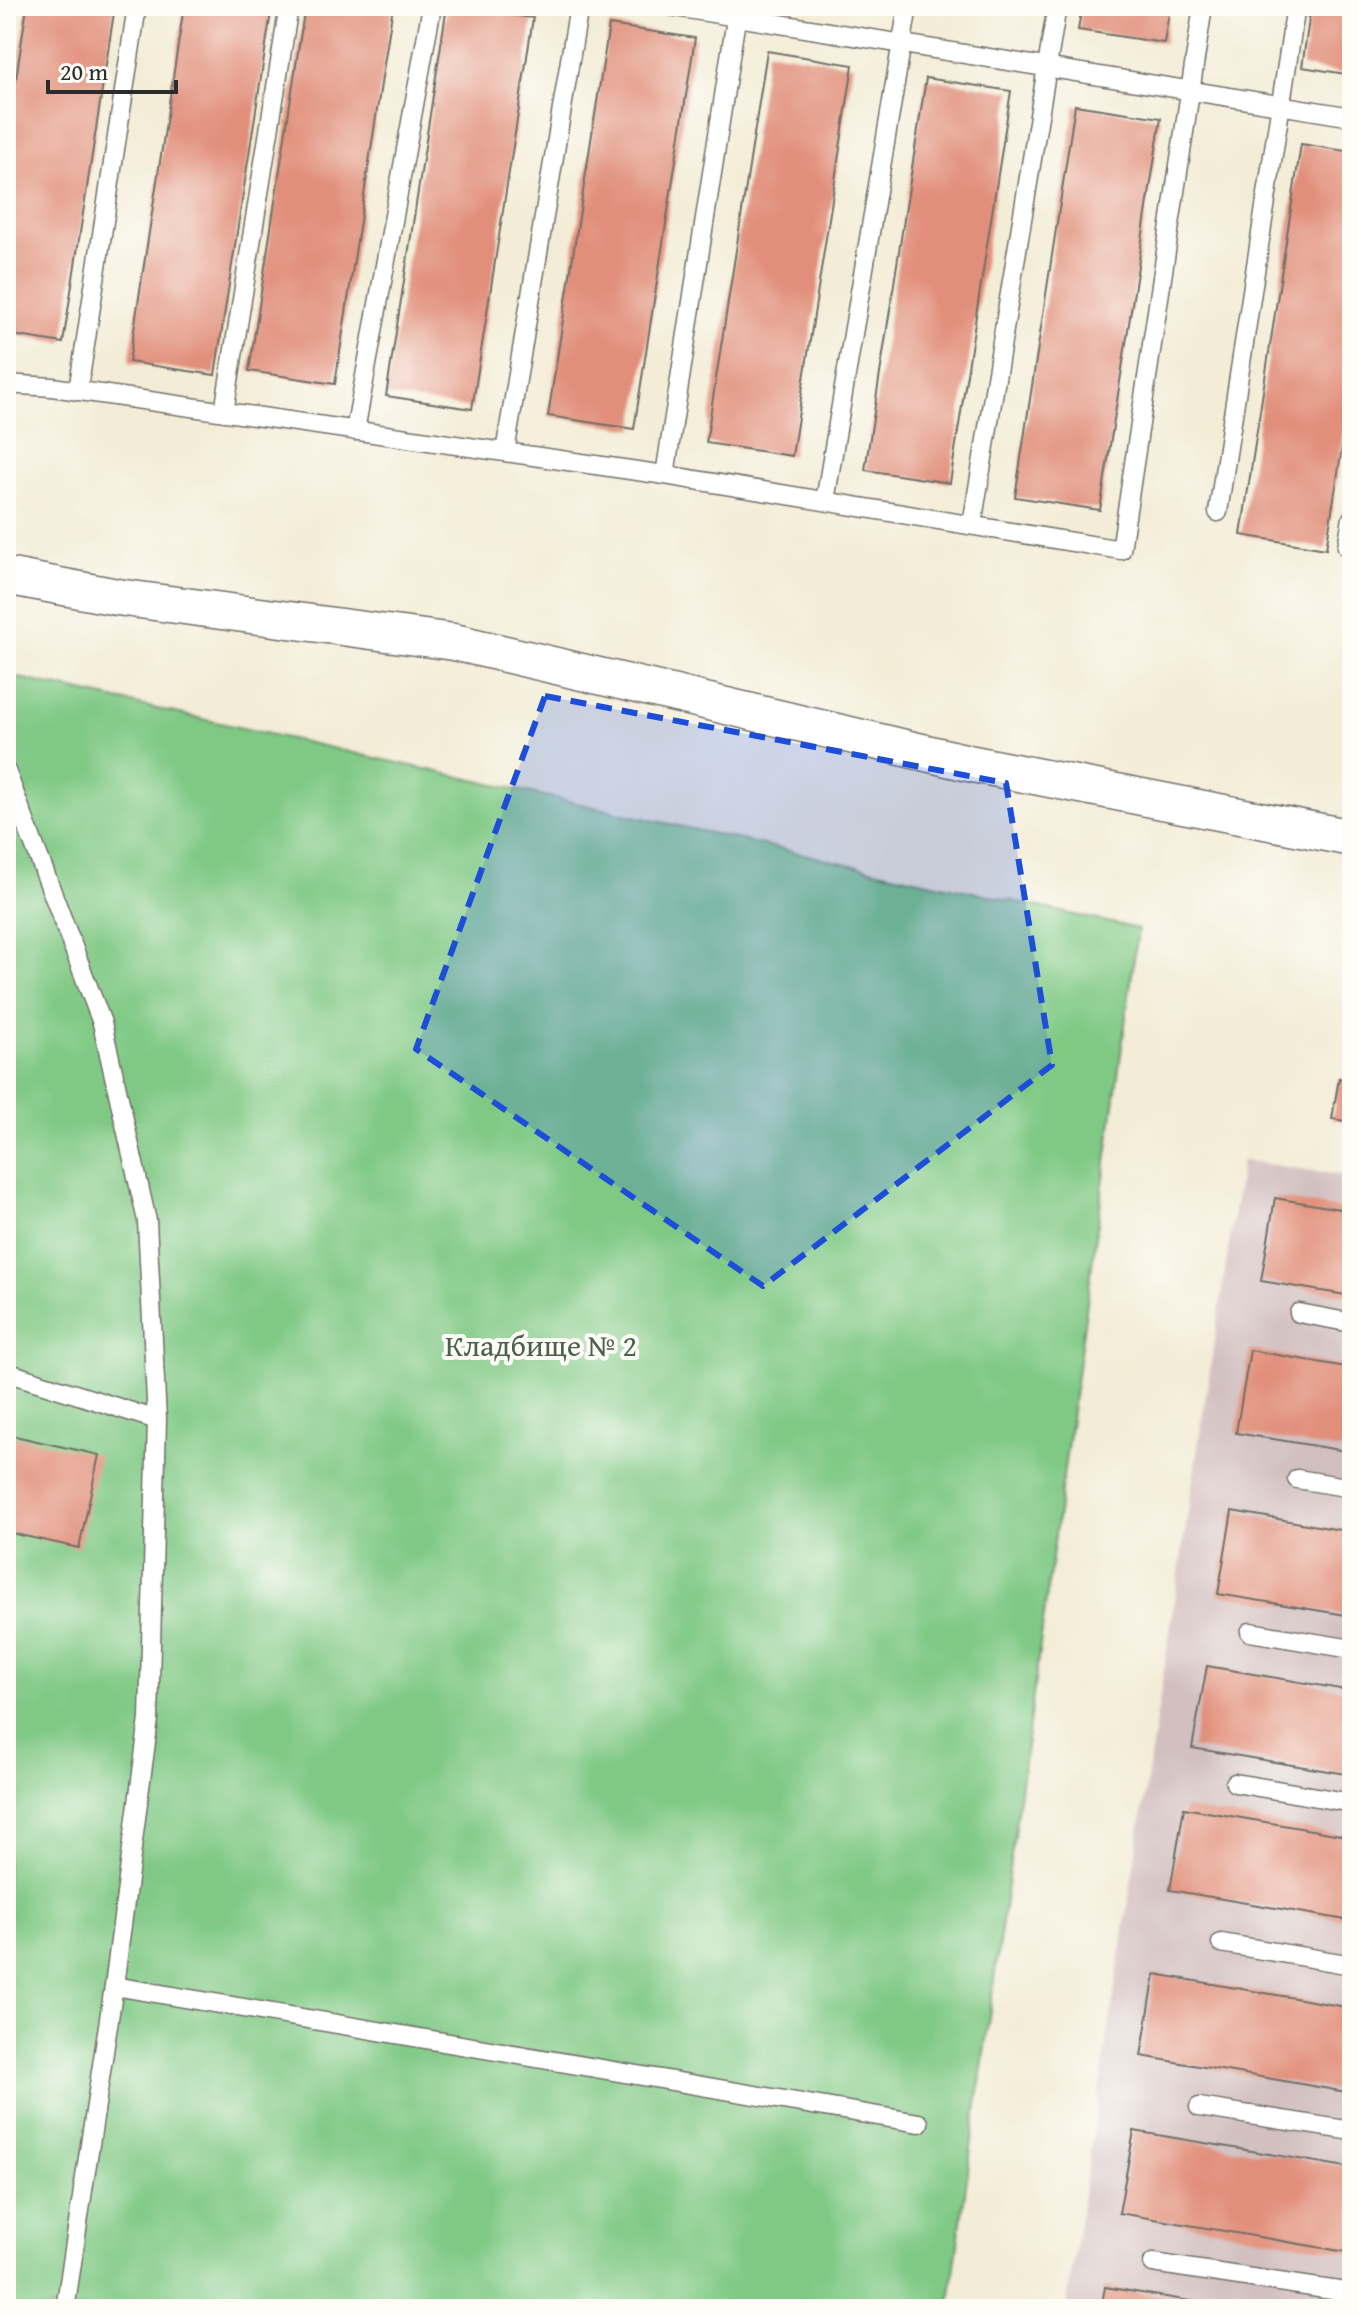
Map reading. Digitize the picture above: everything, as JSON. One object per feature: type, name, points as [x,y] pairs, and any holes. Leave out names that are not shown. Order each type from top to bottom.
[{"type":"street","points":[[6,576],[117,597],[454,642],[973,764],[1352,838]]},
{"type":"lane","points":[[78,391],[137,6]]},
{"type":"lane","points":[[224,412],[289,6]]},
{"type":"lane","points":[[355,431],[432,6]]},
{"type":"lane","points":[[505,452],[579,6]]},
{"type":"lane","points":[[669,6],[738,12],[902,44],[1352,117]]},
{"type":"lane","points":[[825,501],[908,6]]},
{"type":"lane","points":[[972,525],[1057,6]]},
{"type":"lane","points":[[6,384],[78,391],[665,475],[1121,550],[1203,6]]},
{"type":"lane","points":[[1218,512],[1296,6]]},
{"type":"lane","points":[[665,475],[738,12]]},
{"type":"lane","points":[[1347,547],[1352,518]]},
{"type":"lane","points":[[6,771],[105,1039],[147,1221],[157,1420],[149,1719],[114,1986],[65,2309]]},
{"type":"lane","points":[[1299,1313],[1352,1323]]},
{"type":"lane","points":[[6,1372],[157,1420]]},
{"type":"lane","points":[[1297,1479],[1352,1488]]},
{"type":"lane","points":[[1250,1632],[1352,1649]]},
{"type":"lane","points":[[1235,1783],[1352,1803]]},
{"type":"lane","points":[[1221,1943],[1352,1965]]},
{"type":"lane","points":[[114,1986],[919,2123]]},
{"type":"lane","points":[[1199,2107],[1352,2131]]},
{"type":"lane","points":[[1153,2263],[1352,2293]]},
{"type":"highlighted area","points":[[545,696],[1006,783],[1052,1065],[763,1286],[416,1049]]},
{"type":"shaded area","points":[[1242,1160],[1352,1177],[1352,2309],[1066,2309]]},
{"type":"green space","name":"Кладбище № 2","points":[[6,675],[1138,929],[949,2309],[6,2309]]},
{"type":"building","points":[[27,6],[115,6],[63,343],[6,334],[6,145]]},
{"type":"building","points":[[184,6],[272,6],[215,375],[129,362]]},
{"type":"building","points":[[305,6],[393,6],[335,384],[249,371]]},
{"type":"building","points":[[447,6],[533,18],[472,409],[386,396]]},
{"type":"building","points":[[1082,6],[1170,6],[1164,43],[1078,30]]},
{"type":"building","points":[[1311,6],[1352,6],[1352,75],[1302,67]]},
{"type":"building","points":[[609,25],[695,38],[634,429],[548,416]]},
{"type":"building","points":[[767,51],[853,65],[792,456],[706,443]]},
{"type":"building","points":[[926,78],[1011,91],[950,483],[865,470]]},
{"type":"building","points":[[1075,105],[1161,118],[1100,510],[1015,497]]},
{"type":"building","points":[[1301,144],[1352,152],[1352,384],[1326,549],[1241,535]]},
{"type":"building","points":[[1339,1078],[1352,1081],[1352,1122],[1332,1119]]},
{"type":"building","points":[[1275,1198],[1352,1211],[1352,1296],[1261,1281]]},
{"type":"building","points":[[1250,1350],[1352,1368],[1352,1452],[1236,1433]]},
{"type":"building","points":[[6,1434],[99,1455],[79,1548],[6,1532]]},
{"type":"building","points":[[1232,1511],[1352,1532],[1352,1616],[1218,1594]]},
{"type":"building","points":[[1207,1666],[1352,1691],[1352,1775],[1192,1748]]},
{"type":"building","points":[[1184,1808],[1352,1837],[1352,1921],[1170,1890]]},
{"type":"building","points":[[1155,1974],[1352,2008],[1352,2093],[1141,2056]]},
{"type":"building","points":[[1134,2131],[1352,2168],[1352,2253],[1119,2213]]},
{"type":"building","points":[[1105,2287],[1227,2307],[1227,2309],[1101,2309]]}]
